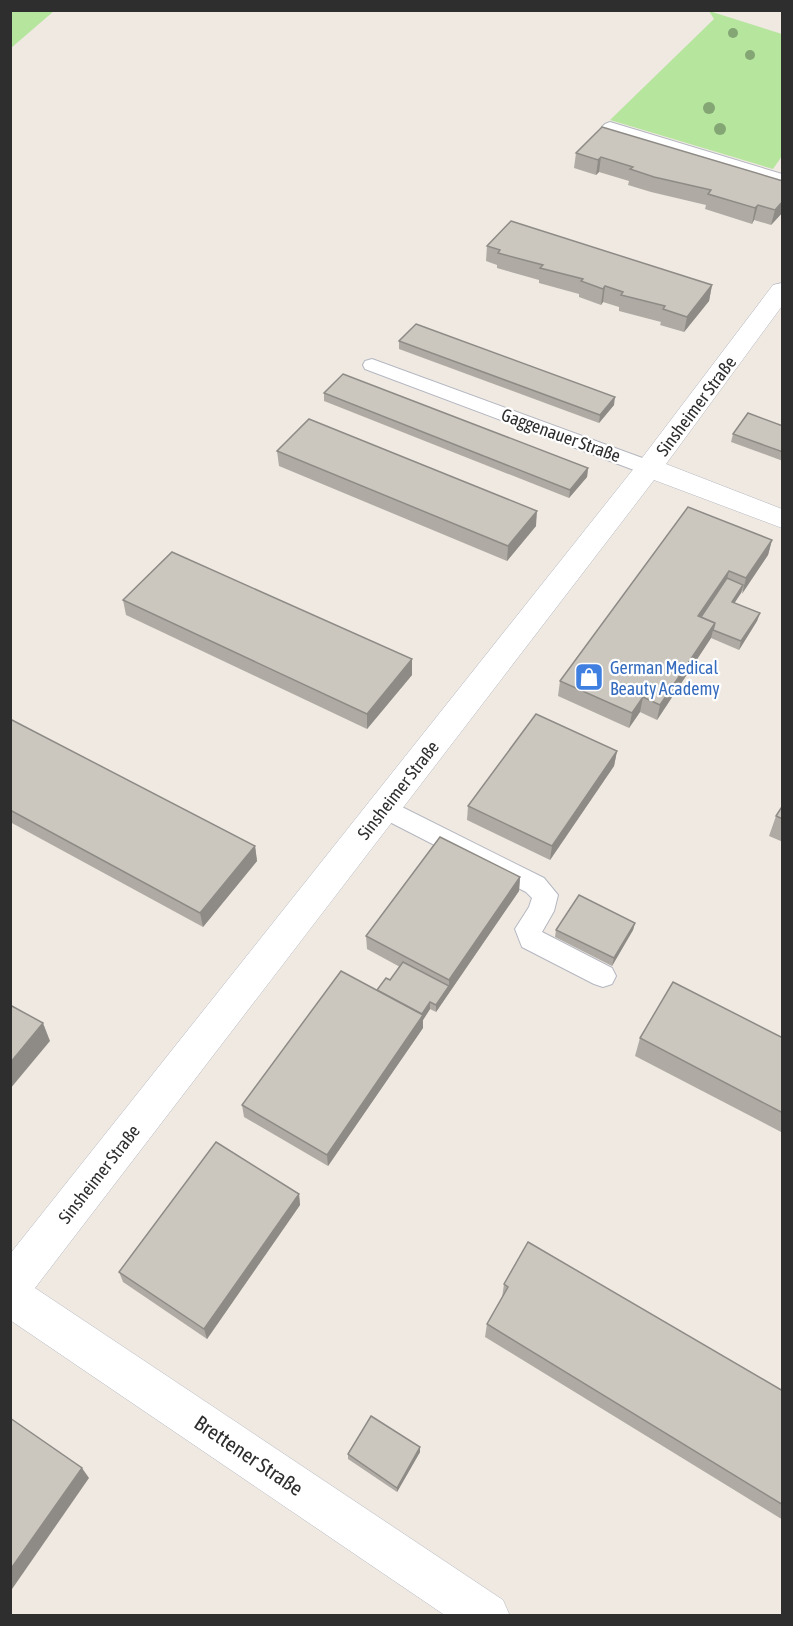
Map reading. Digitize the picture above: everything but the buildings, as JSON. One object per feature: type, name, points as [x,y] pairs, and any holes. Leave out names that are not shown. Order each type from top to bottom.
[{"type":"street","name":"Sinsheimer Straße","points":[[10,1287],[649,468],[783,290]]},
{"type":"street","name":"Gaggenauer Straße","points":[[649,468],[783,519]]},
{"type":"street","name":"Brettener Straße","points":[[10,1295],[487,1616]]},
{"type":"lane","points":[[610,127],[783,179]]},
{"type":"lane","name":"Gaggenauer Straße","points":[[372,365],[649,468]]},
{"type":"lane","points":[[384,808],[535,885],[545,895],[541,911],[528,929],[531,939],[603,976]]},
{"type":"green space","points":[[11,10],[54,10],[54,11],[11,48]]},
{"type":"green space","points":[[709,11],[782,34],[782,156],[773,169],[610,120],[714,19]]},
{"type":"place","name":"German Medical Beauty Academy","points":[[589,677]]}]
